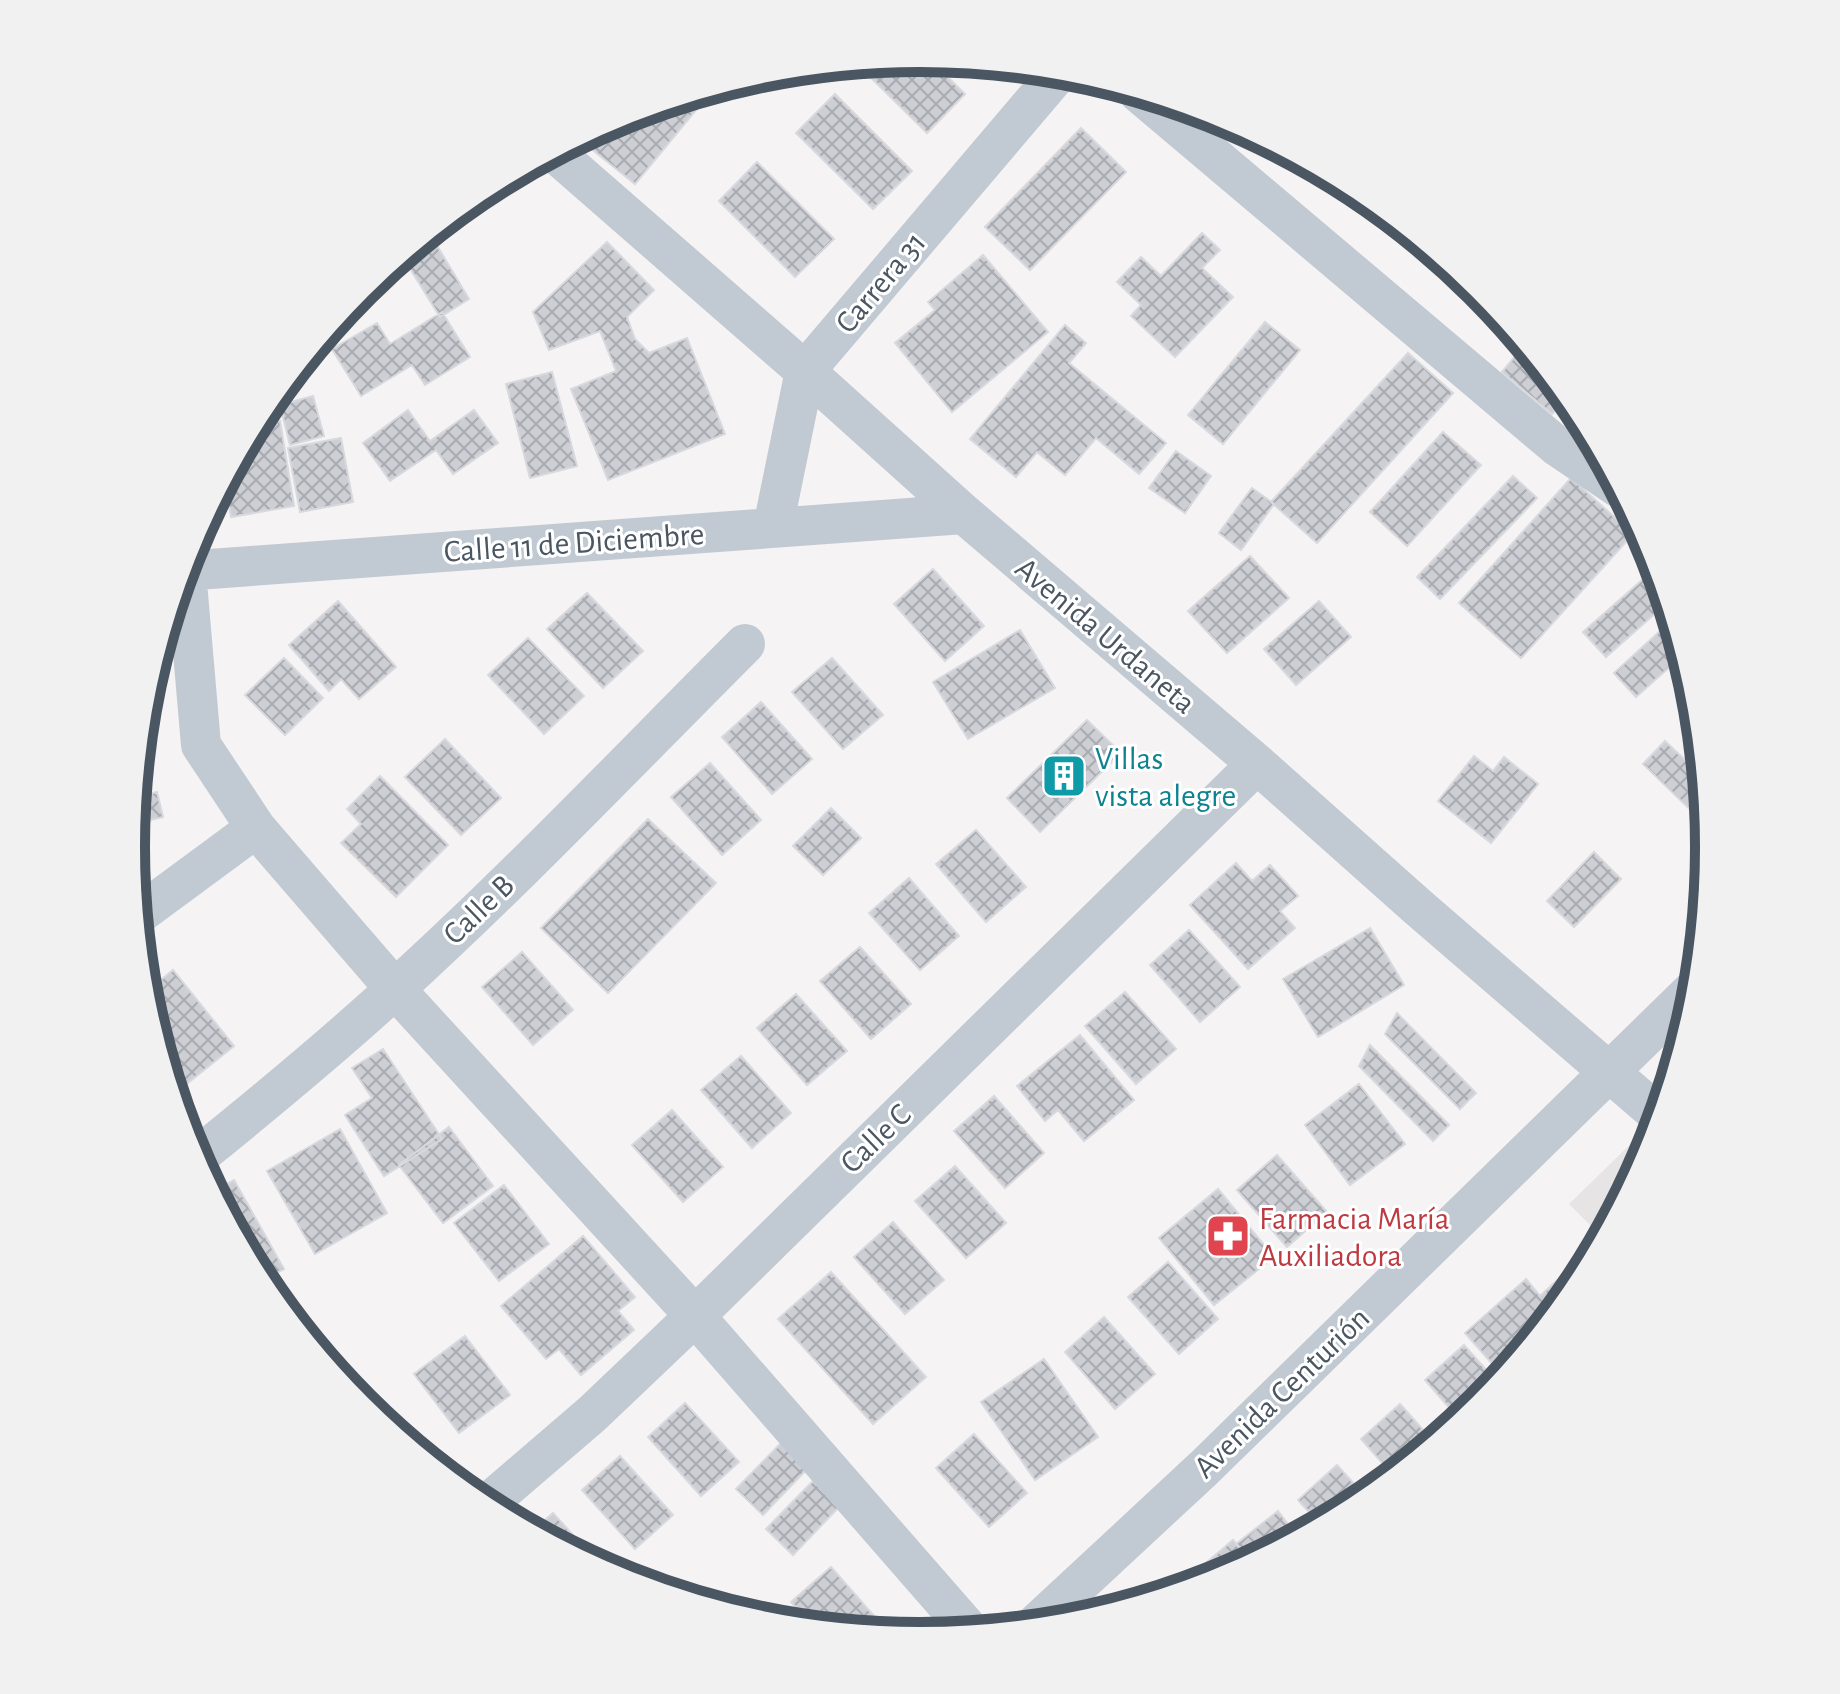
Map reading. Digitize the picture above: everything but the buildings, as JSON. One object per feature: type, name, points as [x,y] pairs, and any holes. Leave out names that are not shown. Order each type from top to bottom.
[{"type":"street","name":"Carrera 31","points":[[773,527],[805,371],[1049,84]]},
{"type":"street","points":[[1161,110],[1586,452]]},
{"type":"street","name":"Avenida Urdaneta","points":[[563,160],[964,514],[1257,764],[1650,1107]]},
{"type":"street","name":"Calle 11 de Diciembre","points":[[196,570],[964,514]]},
{"type":"street","points":[[187,597],[201,745],[256,828],[395,989],[695,1316],[961,1620]]},
{"type":"street","name":"Calle B","points":[[207,1150],[292,1081],[395,989],[745,644]]},
{"type":"street","name":"Calle C","points":[[497,1496],[592,1414],[695,1316],[1257,764]]},
{"type":"street","points":[[148,908],[256,828]]},
{"type":"street","name":"Avenida Centurión","points":[[1051,1610],[1204,1468],[1679,1005]]},
{"type":"shaded area","points":[[1639,1136],[1594,1229],[1569,1204]]},
{"type":"place","name":"Villas vista alegre","points":[[1064,776]]},
{"type":"place","name":"Farmacia María Auxiliadora","points":[[1228,1236]]}]
